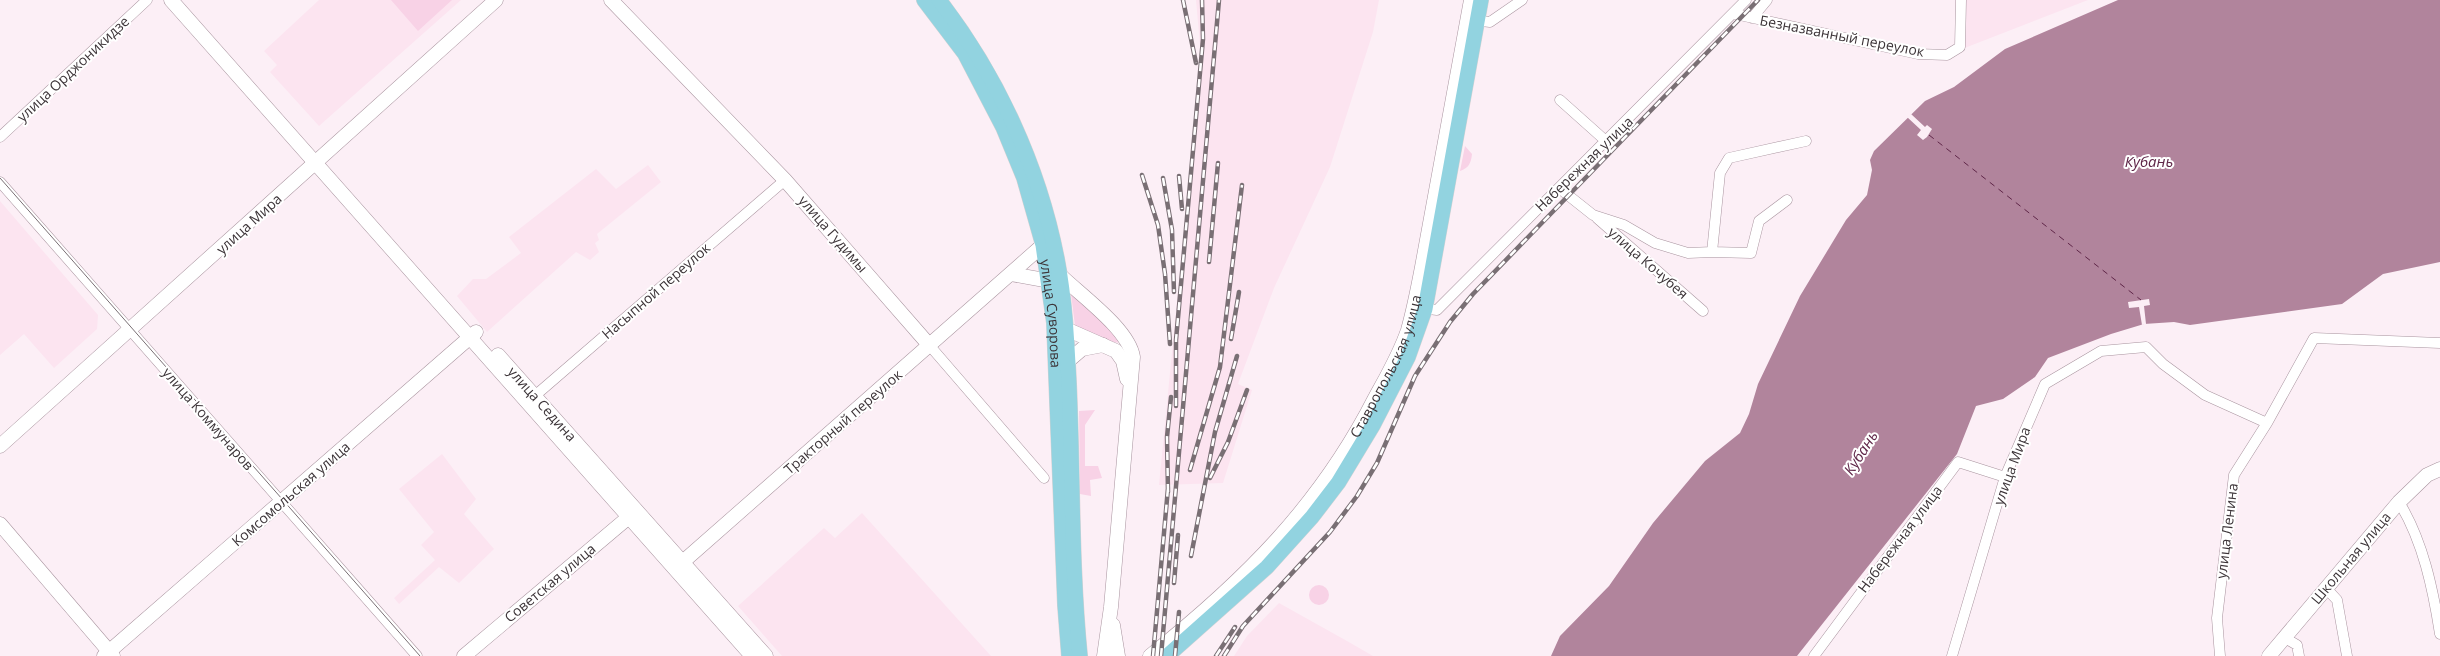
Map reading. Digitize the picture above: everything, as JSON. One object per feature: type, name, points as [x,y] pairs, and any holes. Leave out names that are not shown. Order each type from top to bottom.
[{"type":"main road","name":"улица Суворова","points":[[924,0],[965,54],[1002,127],[1024,178],[1048,244]]},
{"type":"main road","name":"улица Суворова","points":[[939,0],[966,37],[1001,99],[1033,171],[1055,277],[1060,326],[1075,602],[1080,656]]},
{"type":"main road","name":"Ставропольская улица","points":[[1155,656],[1267,567],[1330,495],[1358,453],[1388,397],[1416,338],[1472,20],[1481,0]]},
{"type":"main road","name":"улица Суворова","points":[[1060,326],[1068,361],[1064,414],[1064,586],[1069,656]]},
{"type":"street","name":"улица Орджоникидзе","points":[[0,137],[147,0]]},
{"type":"street","name":"улица Седина","points":[[170,0],[316,159],[679,565],[766,656]]},
{"type":"street","name":"улица Мира","points":[[316,159],[487,0]]},
{"type":"street","name":"улица Мира","points":[[0,438],[127,328],[496,0]]},
{"type":"street","name":"улица Гудимы","points":[[611,0],[785,180],[1044,478]]},
{"type":"street","name":"Ставропольская улица","points":[[1471,0],[1472,20]]},
{"type":"street","points":[[1472,20],[1490,22],[1522,0]]},
{"type":"street","name":"Набережная улица","points":[[1420,308],[1437,310],[1735,14],[1746,0]]},
{"type":"street","points":[[1752,18],[1768,0]]},
{"type":"street","name":"Безназванный переулок","points":[[1735,14],[1918,54],[1946,55],[1960,46],[1961,0]]},
{"type":"street","points":[[1560,100],[1607,142]]},
{"type":"street","points":[[1712,252],[1720,173],[1729,158],[1806,141]]},
{"type":"street","name":"Насыпной переулок","points":[[530,399],[785,180]]},
{"type":"street","name":"улица Коммунаров","points":[[0,182],[417,656]]},
{"type":"street","name":"улица Кочубея","points":[[1559,188],[1593,215],[1703,311]]},
{"type":"street","name":"улица Кочубея","points":[[1593,215],[1624,225],[1655,243],[1688,253],[1751,253],[1759,221],[1787,200]]},
{"type":"street","name":"Тракторный переулок","points":[[679,565],[1011,274],[1048,244]]},
{"type":"street","points":[[1011,274],[1055,277],[1113,324],[1127,341],[1133,357],[1111,607],[1104,656]]},
{"type":"street","points":[[1060,326],[1119,353],[1123,361],[1130,399]]},
{"type":"street","name":"улица Мира","points":[[0,446],[127,328]]},
{"type":"street","name":"Комсомольская улица","points":[[108,654],[473,334]]},
{"type":"street","name":"улица Ленина","points":[[2220,656],[2217,618],[2234,474],[2267,423],[2314,338],[2440,343]]},
{"type":"street","points":[[1119,353],[1124,350],[1127,341]]},
{"type":"street","points":[[1068,361],[1082,349],[1103,345]]},
{"type":"street","name":"улица Мира","points":[[1954,655],[2005,477],[2045,384],[2101,351],[2146,347],[2163,364],[2205,395],[2267,423]]},
{"type":"street","name":"Набережная улица","points":[[1814,656],[1958,462],[2005,477]]},
{"type":"street","name":"Школьная улица","points":[[2270,656],[2399,502],[2427,475],[2440,469]]},
{"type":"street","points":[[2399,502],[2422,552],[2440,634]]},
{"type":"street","name":"Советская улица","points":[[464,656],[633,514]]},
{"type":"street","points":[[0,524],[108,654]]},
{"type":"street","name":"улица Седина","points":[[679,565],[752,656]]},
{"type":"street","points":[[2326,588],[2337,600],[2347,656]]},
{"type":"street","points":[[1111,607],[1118,656]]},
{"type":"street","points":[[2285,638],[2297,646],[2299,656]]},
{"type":"shaded area","points":[[319,0],[461,0],[319,126],[270,72],[277,65],[264,51]]},
{"type":"shaded area","points":[[391,0],[452,0],[418,31]]},
{"type":"shaded area","points":[[1196,0],[1379,0],[1373,32],[1330,167],[1274,288],[1238,384],[1252,390],[1223,483],[1159,485],[1201,56]]},
{"type":"shaded area","points":[[1963,0],[2088,0],[1962,49]]},
{"type":"shaded area","points":[[1465,146],[1472,154],[1472,157],[1467,167],[1460,171]]},
{"type":"shaded area","points":[[648,165],[661,182],[597,234],[599,240],[595,243],[599,252],[590,260],[576,252],[487,332],[457,296],[473,279],[486,279],[521,253],[509,237],[596,169],[616,189]]},
{"type":"shaded area","points":[[0,201],[98,315],[97,329],[54,368],[24,334],[0,355]]},
{"type":"shaded area","points":[[1071,294],[1103,322],[1120,342],[1104,340],[1075,326]]},
{"type":"shaded area","points":[[1095,410],[1085,425],[1085,466],[1098,466],[1102,478],[1090,480],[1091,496],[1080,494],[1079,411]]},
{"type":"shaded area","points":[[442,454],[476,499],[464,514],[494,549],[459,583],[439,567],[399,604],[394,598],[435,560],[421,545],[434,532],[399,489]]},
{"type":"shaded area","points":[[862,513],[991,656],[782,656],[738,606],[824,528],[835,538]]},
{"type":"shaded area","points":[[1319,585],[1326,588],[1329,595],[1326,602],[1319,605],[1312,602],[1309,595],[1312,588]]},
{"type":"shaded area","points":[[1279,603],[1373,656],[1234,656],[1247,636]]},
{"type":"water","name":"Кубань","points":[[2118,0],[2440,0],[2440,262],[2383,274],[2342,304],[2190,325],[2174,322],[2144,324],[2111,334],[2048,358],[2035,377],[2003,399],[1976,406],[1957,454],[1797,656],[1551,656],[1560,636],[1609,586],[1653,523],[1705,461],[1740,433],[1749,414],[1758,384],[1800,296],[1846,220],[1867,195],[1872,170],[1870,160],[1874,151],[1925,101],[1954,87],[2005,49]]},
{"type":"pier","points":[[1911,114],[1925,127],[1927,125],[1932,129],[1923,140],[1917,135],[1921,130],[1907,117]]},
{"type":"pier","points":[[2149,299],[2150,305],[2144,306],[2146,324],[2142,325],[2139,307],[2129,308],[2128,302]]},
{"type":"ferry route","points":[[1929,135],[2141,300]]},
{"type":"tram line","points":[[0,178],[420,656]]},
{"type":"railway","points":[[1183,0],[1196,63]]},
{"type":"railway","points":[[1176,406],[1176,340],[1203,39],[1202,0]]},
{"type":"railway","points":[[1161,656],[1219,0]]},
{"type":"railway","points":[[1224,656],[1243,626],[1330,532],[1357,496],[1377,463],[1415,376],[1450,322],[1473,294],[1758,0]]},
{"type":"railway","points":[[1209,262],[1218,163]]},
{"type":"railway","points":[[1142,175],[1158,225],[1165,274],[1170,344]]},
{"type":"railway","points":[[1179,176],[1182,209]]},
{"type":"railway","points":[[1163,178],[1172,230],[1174,292]]},
{"type":"railway","points":[[1190,470],[1220,367],[1242,185]]},
{"type":"railway","points":[[1231,339],[1239,292]]},
{"type":"railway","points":[[1191,556],[1215,432],[1237,356]]},
{"type":"railway","points":[[1210,478],[1228,442],[1247,390]]},
{"type":"railway","points":[[1168,492],[1167,437],[1171,397]]},
{"type":"railway","points":[[1153,656],[1168,488]]},
{"type":"railway","points":[[1174,583],[1178,535]]},
{"type":"railway","points":[[1175,656],[1179,612]]},
{"type":"railway","points":[[1216,656],[1235,627]]}]
